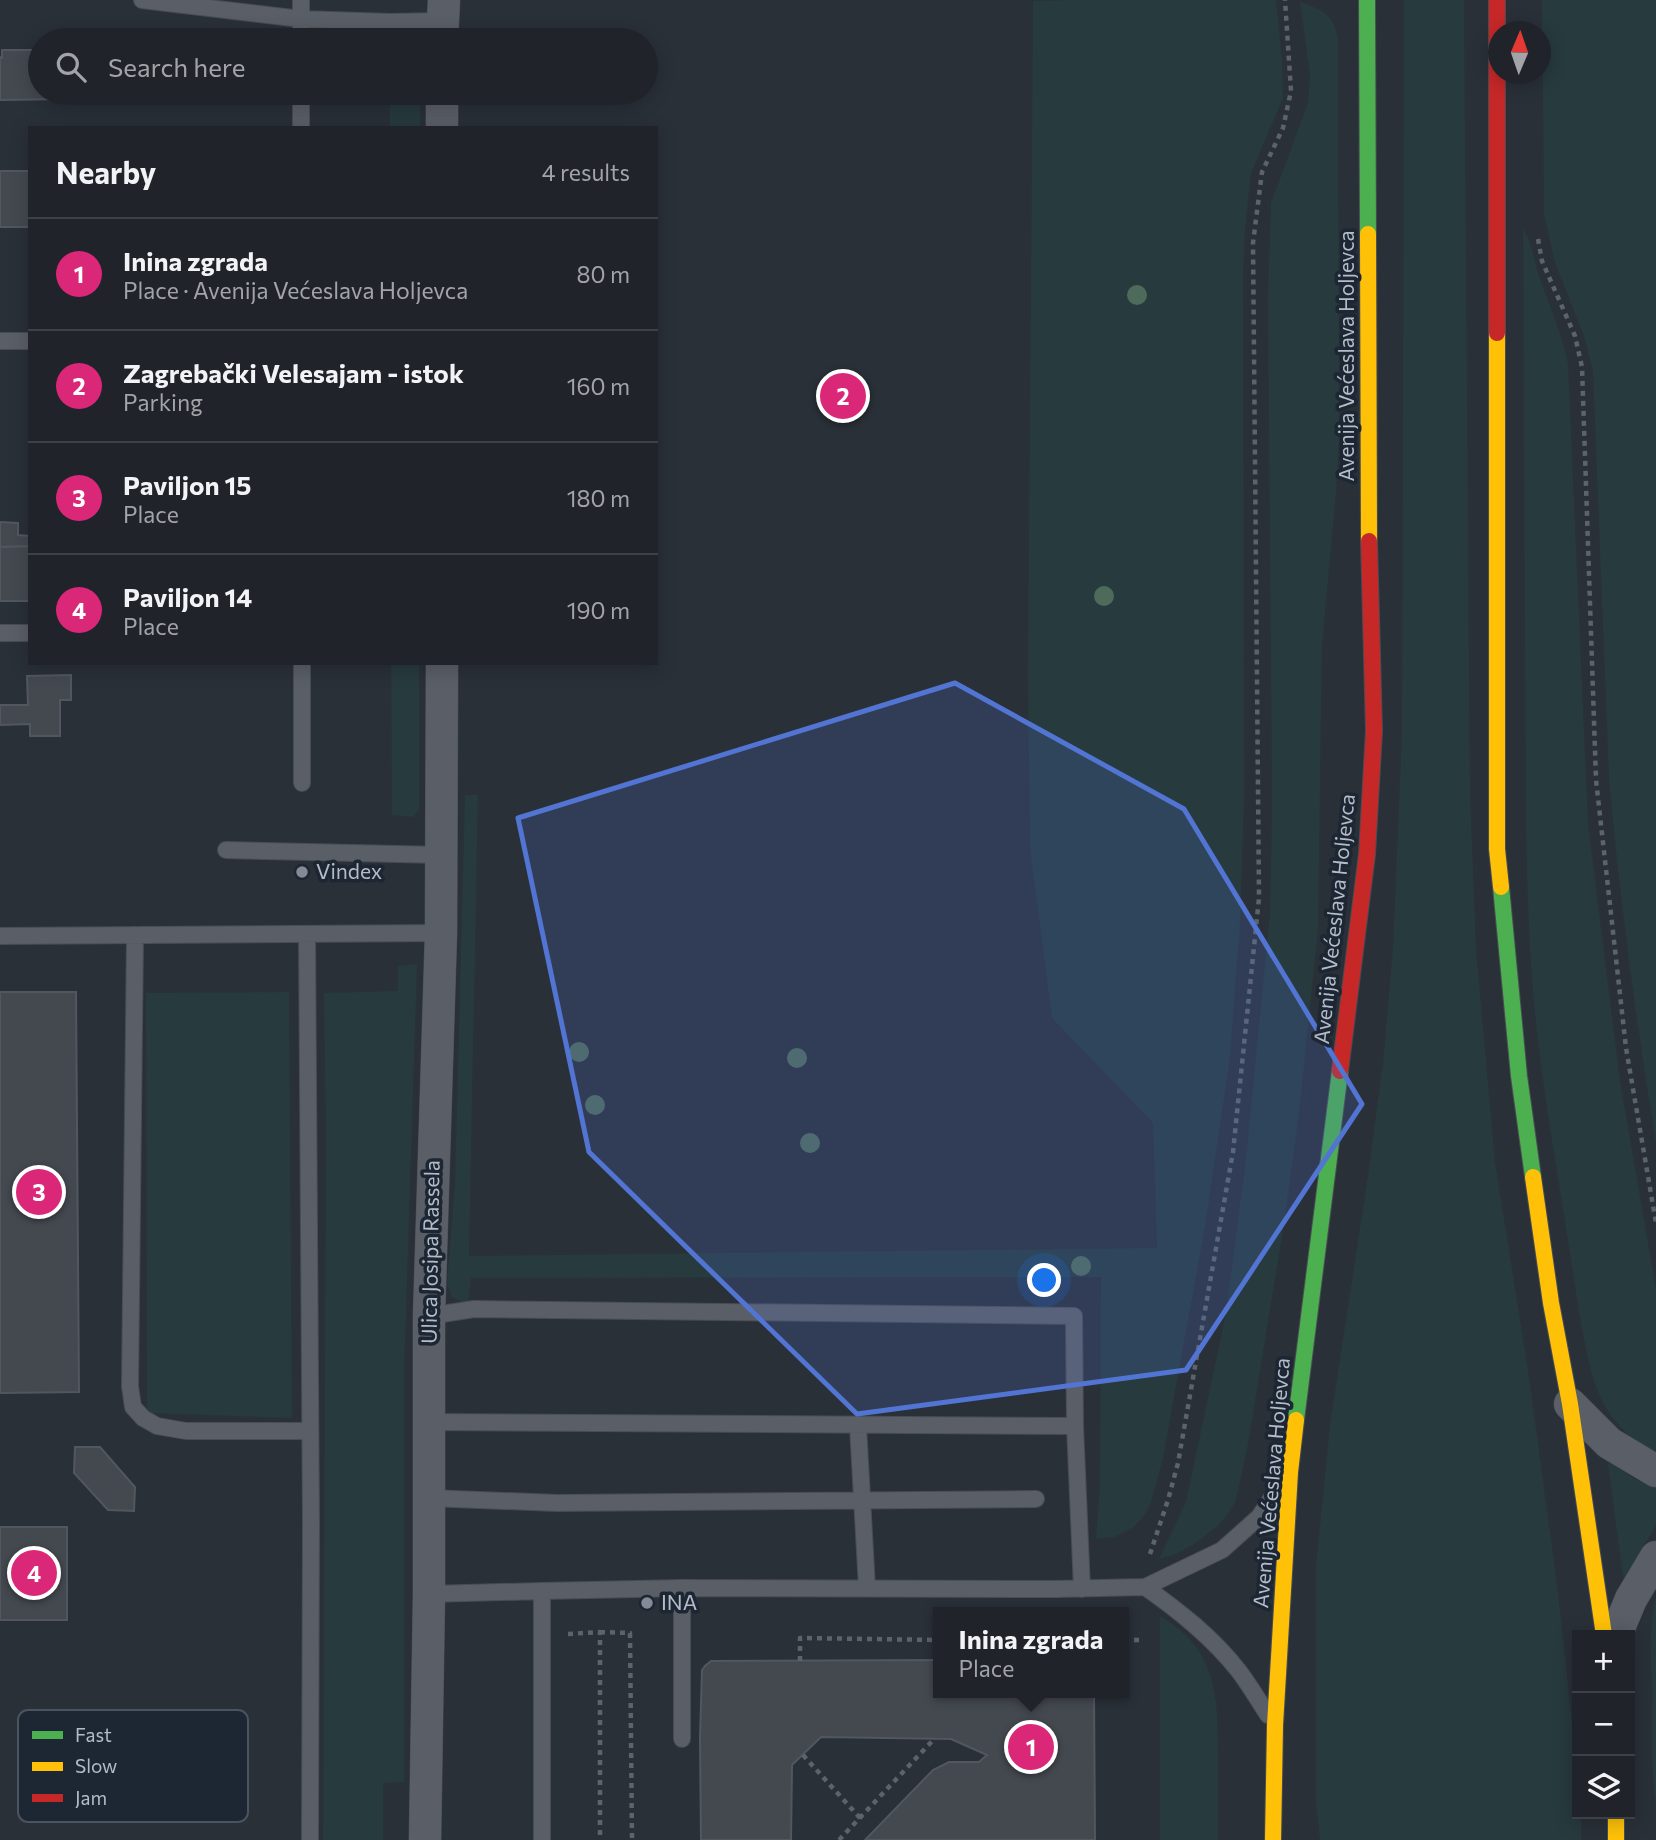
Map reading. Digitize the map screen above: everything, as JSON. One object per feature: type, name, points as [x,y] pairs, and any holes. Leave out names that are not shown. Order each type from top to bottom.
[{"type":"main road","name":"Avenija Većeslava Holjevca","points":[[1273,1840],[1275,1725],[1290,1472],[1367,854],[1374,731],[1369,557],[1367,0]]},
{"type":"main road","points":[[1497,0],[1497,849],[1519,1076],[1551,1303],[1570,1404],[1603,1630]]},
{"type":"main road","points":[[1616,1819],[1616,1840]]},
{"type":"street","points":[[442,105],[442,126]]},
{"type":"street","name":"Ulica Josipa Rassela","points":[[425,1840],[429,1594],[429,1316],[441,933],[442,665]]},
{"type":"street","points":[[1570,1404],[1609,1443],[1656,1471]]},
{"type":"street","points":[[1618,1630],[1631,1599],[1656,1557]]},
{"type":"lane","points":[[145,0],[300,19],[390,22],[443,20]]},
{"type":"lane","points":[[300,28],[301,0]]},
{"type":"lane","points":[[301,105],[301,126]]},
{"type":"lane","points":[[0,341],[28,341]]},
{"type":"lane","points":[[0,633],[28,633]]},
{"type":"lane","points":[[302,665],[302,783]]},
{"type":"lane","points":[[226,850],[441,855]]},
{"type":"lane","points":[[0,936],[441,933]]},
{"type":"lane","points":[[307,934],[310,1840]]},
{"type":"lane","points":[[135,935],[130,1386],[133,1407],[143,1418],[157,1426],[186,1431],[310,1431]]},
{"type":"lane","points":[[429,1316],[474,1308],[1074,1316],[1074,1426],[1082,1589]]},
{"type":"lane","points":[[428,1422],[1074,1426]]},
{"type":"lane","points":[[858,1426],[867,1588]]},
{"type":"lane","points":[[429,1594],[682,1588],[1145,1587],[1222,1550],[1259,1517],[1290,1472]]},
{"type":"lane","points":[[429,1498],[557,1503],[1036,1499]]},
{"type":"lane","points":[[1145,1587],[1201,1630],[1238,1670],[1275,1725]]},
{"type":"lane","points":[[682,1588],[682,1739]]},
{"type":"lane","points":[[542,1591],[542,1840]]},
{"type":"path","points":[[1149,1557],[1178,1463],[1233,1152],[1259,898],[1253,243],[1262,172],[1283,128],[1291,91],[1285,0]]},
{"type":"path","points":[[1536,228],[1542,261],[1575,336],[1582,367],[1596,780],[1626,1048],[1656,1223]]},
{"type":"path","points":[[600,1632],[600,1840]]},
{"type":"path","points":[[556,1635],[630,1633],[632,1840]]},
{"type":"path","points":[[800,1661],[800,1638],[933,1640]]},
{"type":"path","points":[[1129,1640],[1144,1640]]},
{"type":"path","points":[[839,1840],[935,1738]]},
{"type":"path","points":[[803,1755],[860,1818]]},
{"type":"highlighted area","points":[[955,683],[1184,809],[1362,1104],[1186,1370],[857,1414],[589,1152],[518,818]]},
{"type":"green space","points":[[1276,0],[1283,98],[1251,173],[1245,230],[1244,798],[1240,922],[1230,1058],[1205,1226],[1163,1458],[1151,1502],[1134,1527],[1114,1537],[1096,1539],[1100,1485],[1101,1277],[471,1278],[468,1306],[452,1297],[447,1284],[455,1183],[465,795],[478,795],[469,1256],[1157,1248],[1153,1123],[1052,1018],[1030,848],[1028,673],[1033,1]]},
{"type":"green space","points":[[1404,0],[1464,0],[1470,792],[1476,949],[1495,1162],[1529,1377],[1558,1592],[1572,1724],[1572,1819],[1581,1819],[1581,1840],[1320,1840],[1316,1801],[1316,1566],[1330,1425],[1383,1063],[1393,948],[1402,732]]},
{"type":"green space","points":[[1542,0],[1656,0],[1656,1143],[1629,961],[1609,779],[1593,371],[1584,336],[1555,263],[1544,215],[1543,84],[1551,84],[1551,21],[1542,21]]},
{"type":"green space","points":[[1300,2],[1327,15],[1335,26],[1338,43],[1339,440],[1322,645],[1318,929],[1299,1113],[1283,1230],[1248,1444],[1236,1500],[1219,1525],[1193,1545],[1159,1559],[1186,1502],[1226,1313],[1246,1158],[1270,914],[1272,807],[1268,296],[1271,203],[1308,103],[1310,75]]},
{"type":"green space","points":[[390,105],[420,105],[420,126],[390,126]]},
{"type":"green space","points":[[1523,229],[1531,246],[1568,364],[1588,823],[1620,1081],[1656,1289],[1656,1455],[1620,1427],[1604,1404],[1591,1371],[1579,1312],[1537,1032],[1532,981],[1526,828]]},
{"type":"green space","points":[[391,665],[419,665],[419,810],[413,817],[392,815]]},
{"type":"green space","points":[[417,964],[404,1376],[404,1782],[383,1783],[383,1840],[323,1840],[326,1135],[324,993],[398,991],[398,966]]},
{"type":"green space","points":[[289,992],[292,1418],[147,1413],[146,993]]},
{"type":"green space","points":[[1611,1463],[1635,1479],[1656,1488],[1656,1525],[1635,1560],[1627,1581],[1623,1576],[1608,1464]]},
{"type":"green space","points":[[1656,1596],[1656,1803],[1652,1762],[1651,1645]]},
{"type":"green space","points":[[1160,1616],[1194,1644],[1211,1677],[1218,1736],[1218,1840],[1160,1840]]},
{"type":"building","points":[[2,50],[28,50],[28,100],[0,100],[0,57],[2,58]]},
{"type":"building","points":[[0,171],[28,171],[28,227],[0,227]]},
{"type":"building","points":[[0,522],[18,523],[18,535],[28,536],[28,546],[0,547]]},
{"type":"building","points":[[28,546],[28,601],[0,601],[0,547]]},
{"type":"building","points":[[71,675],[71,700],[60,700],[60,736],[30,736],[30,724],[0,725],[0,705],[28,705],[27,676]]},
{"type":"building","points":[[0,992],[76,992],[79,1392],[0,1393]]},
{"type":"building","points":[[75,1447],[100,1447],[135,1487],[134,1511],[108,1510],[74,1473]]},
{"type":"building","points":[[0,1527],[67,1527],[67,1620],[0,1620]]},
{"type":"building","points":[[933,1660],[933,1698],[1094,1698],[1095,1840],[865,1840],[933,1770],[949,1762],[979,1762],[987,1755],[951,1739],[821,1737],[792,1765],[791,1840],[701,1840],[702,1670],[711,1661]]},
{"type":"traffic: fast","points":[[1367,0],[1368,234]]},
{"type":"traffic: fast","points":[[1501,887],[1519,1076],[1533,1177]]},
{"type":"traffic: fast","points":[[1296,1420],[1340,1071]]},
{"type":"traffic: slow","points":[[1368,234],[1369,541]]},
{"type":"traffic: slow","points":[[1497,333],[1497,849],[1501,887]]},
{"type":"traffic: slow","points":[[1533,1177],[1603,1630]]},
{"type":"traffic: slow","points":[[1273,1840],[1275,1725],[1290,1472],[1296,1420]]},
{"type":"traffic: slow","points":[[1616,1819],[1616,1840]]},
{"type":"traffic: jam","points":[[1497,0],[1497,333]]},
{"type":"traffic: jam","points":[[1340,1071],[1367,854],[1374,731],[1369,541]]},
{"type":"place","name":"Zagrebački Velesajam - istok","points":[[843,396]]},
{"type":"place","name":"Vindex","points":[[302,872]]},
{"type":"place","name":"Paviljon 15","points":[[39,1192]]},
{"type":"place","name":"Paviljon 14","points":[[34,1573]]},
{"type":"place","name":"INA","points":[[647,1603]]},
{"type":"place","name":"Inina zgrada","points":[[1031,1747]]}]
